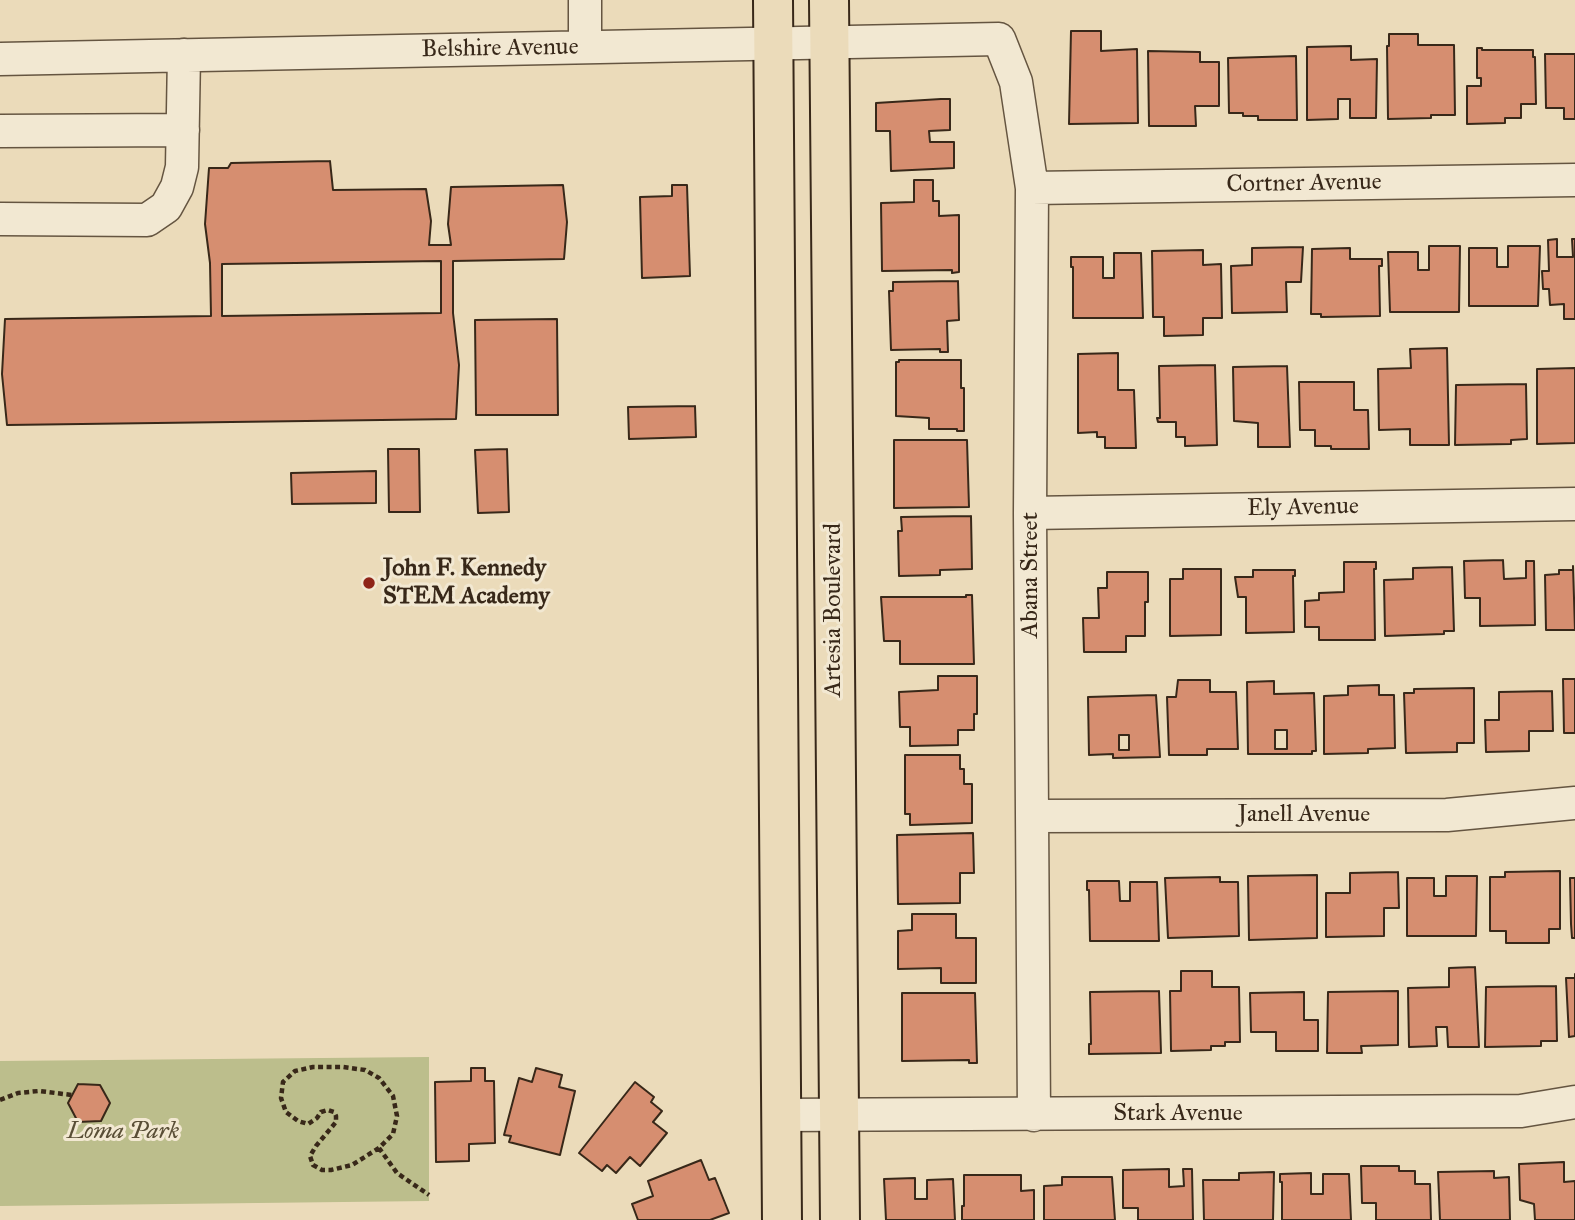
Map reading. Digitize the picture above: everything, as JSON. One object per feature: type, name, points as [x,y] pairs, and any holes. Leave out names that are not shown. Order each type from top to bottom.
[{"type":"main road","points":[[773,0],[782,1220]]},
{"type":"main road","name":"Artesia Boulevard","points":[[829,0],[839,1220]]},
{"type":"street","points":[[585,0],[585,47]]},
{"type":"street","name":"Belshire Avenue","points":[[0,59],[999,39]]},
{"type":"street","name":"Abana Street","points":[[999,39],[1016,82],[1032,188],[1030,513],[1034,1115]]},
{"type":"street","points":[[0,219],[147,220],[166,207],[177,187],[182,167],[184,55]]},
{"type":"street","points":[[0,131],[183,130]]},
{"type":"street","name":"Cortner Avenue","points":[[1032,188],[1575,180]]},
{"type":"street","name":"Ely Avenue","points":[[1030,513],[1575,503]]},
{"type":"street","name":"Janell Avenue","points":[[1033,816],[1447,815],[1575,803]]},
{"type":"street","name":"Stark Avenue","points":[[781,1115],[1521,1111],[1575,1102]]},
{"type":"path","points":[[342,1067],[365,1070],[379,1078],[393,1096],[397,1116],[393,1133],[379,1148],[352,1165],[322,1170],[313,1165],[310,1156],[336,1122],[336,1116],[328,1110],[321,1112],[308,1124],[298,1121],[286,1112],[281,1098],[284,1082],[295,1071],[313,1068],[342,1067]]},
{"type":"path","points":[[0,1100],[18,1093],[38,1091],[72,1095]]},
{"type":"path","points":[[379,1148],[397,1173],[429,1195]]},
{"type":"green space","name":"Loma Park","points":[[429,1057],[429,1201],[0,1206],[0,1061]]},
{"type":"building","points":[[1071,31],[1101,31],[1101,51],[1137,49],[1138,123],[1069,124]]},
{"type":"building","points":[[1389,34],[1418,34],[1418,45],[1454,45],[1455,115],[1388,119]]},
{"type":"building","points":[[1351,46],[1351,60],[1377,59],[1376,118],[1350,118],[1350,99],[1338,99],[1338,119],[1307,120],[1307,47]]},
{"type":"building","points":[[1477,48],[1533,50],[1536,104],[1521,104],[1521,118],[1505,118],[1505,123],[1467,124],[1467,86],[1481,86],[1481,78],[1477,78]]},
{"type":"building","points":[[1148,51],[1200,52],[1200,62],[1219,62],[1219,106],[1195,106],[1196,126],[1149,126]]},
{"type":"building","points":[[1545,54],[1575,54],[1575,119],[1564,119],[1564,108],[1546,108]]},
{"type":"building","points":[[1296,56],[1297,120],[1258,120],[1258,116],[1229,113],[1228,58]]},
{"type":"building","points":[[950,99],[950,130],[929,131],[930,142],[954,142],[954,168],[891,171],[890,131],[876,131],[876,103]]},
{"type":"building","points":[[330,161],[333,190],[426,189],[431,221],[429,245],[451,245],[448,224],[451,187],[563,185],[567,222],[564,259],[453,261],[453,313],[459,365],[456,419],[7,425],[2,374],[5,319],[211,316],[210,263],[205,224],[209,168],[228,168],[231,163]],"holes":[[[441,261],[441,313],[222,316],[222,264]]]},
{"type":"building","points":[[914,180],[933,180],[933,201],[939,201],[939,216],[959,215],[959,272],[882,271],[881,203],[914,202]]},
{"type":"building","points":[[672,185],[687,185],[690,276],[642,278],[640,197],[672,196]]},
{"type":"building","points":[[1557,239],[1557,257],[1573,257],[1572,239],[1575,239],[1575,319],[1564,319],[1564,304],[1550,305],[1549,289],[1543,289],[1542,271],[1549,271],[1548,240]]},
{"type":"building","points":[[1429,246],[1460,246],[1459,312],[1390,312],[1388,252],[1418,252],[1418,270],[1429,270]]},
{"type":"building","points":[[1508,246],[1540,246],[1538,306],[1469,306],[1469,248],[1497,248],[1497,267],[1508,267]]},
{"type":"building","points":[[1303,247],[1301,282],[1286,282],[1287,312],[1232,313],[1231,266],[1252,265],[1252,248]]},
{"type":"building","points":[[1350,248],[1350,259],[1382,259],[1382,266],[1379,266],[1380,316],[1321,317],[1321,314],[1311,314],[1312,249]]},
{"type":"building","points":[[1203,250],[1203,265],[1221,264],[1222,318],[1203,318],[1203,335],[1164,336],[1164,317],[1153,317],[1152,251]]},
{"type":"building","points":[[1114,253],[1141,253],[1143,318],[1073,318],[1071,257],[1103,257],[1103,278],[1114,278]]},
{"type":"building","points":[[958,281],[959,320],[947,321],[948,352],[940,352],[940,349],[891,350],[889,291],[893,291],[893,282]]},
{"type":"building","points":[[557,319],[558,415],[476,415],[475,320]]},
{"type":"building","points":[[1447,348],[1449,445],[1410,445],[1410,429],[1379,430],[1378,369],[1411,368],[1410,349]]},
{"type":"building","points":[[1118,353],[1118,390],[1134,390],[1136,448],[1105,448],[1105,437],[1097,437],[1097,432],[1078,433],[1078,354]]},
{"type":"building","points":[[961,360],[964,431],[929,429],[929,418],[896,416],[896,362]]},
{"type":"building","points":[[1215,365],[1217,445],[1185,446],[1185,437],[1176,437],[1176,422],[1158,422],[1159,366]]},
{"type":"building","points":[[1287,366],[1290,447],[1258,447],[1258,423],[1234,421],[1233,367]]},
{"type":"building","points":[[1575,368],[1575,443],[1537,444],[1537,369]]},
{"type":"building","points":[[1299,382],[1354,382],[1354,410],[1368,410],[1369,449],[1331,449],[1331,446],[1315,446],[1315,430],[1300,430]]},
{"type":"building","points":[[1526,384],[1527,439],[1511,440],[1511,444],[1455,445],[1456,385]]},
{"type":"building","points":[[695,406],[696,437],[629,439],[628,407]]},
{"type":"building","points":[[894,440],[967,440],[969,507],[894,508]]},
{"type":"building","points":[[388,449],[419,449],[420,512],[389,512]]},
{"type":"building","points":[[507,449],[509,512],[478,513],[475,450]]},
{"type":"building","points":[[376,471],[376,503],[292,504],[291,473]]},
{"type":"building","points":[[971,516],[972,569],[940,570],[940,575],[899,576],[898,531],[902,531],[901,517]]},
{"type":"building","points":[[1503,560],[1504,579],[1526,578],[1526,561],[1534,561],[1535,625],[1480,626],[1480,598],[1465,598],[1464,561]]},
{"type":"building","points":[[1344,562],[1376,562],[1375,640],[1319,640],[1319,627],[1305,627],[1305,601],[1319,600],[1319,593],[1344,592]]},
{"type":"building","points":[[1573,566],[1575,630],[1546,630],[1545,575],[1559,574],[1559,570],[1573,570]]},
{"type":"building","points":[[1452,567],[1454,631],[1444,631],[1444,634],[1385,636],[1384,580],[1413,579],[1413,568]]},
{"type":"building","points":[[1183,569],[1221,569],[1221,635],[1170,636],[1170,579],[1183,579]]},
{"type":"building","points":[[1253,570],[1295,570],[1294,632],[1246,633],[1246,597],[1238,597],[1235,577],[1253,577]]},
{"type":"building","points":[[1107,572],[1148,572],[1145,636],[1126,636],[1126,652],[1084,652],[1083,618],[1099,618],[1098,588],[1107,588]]},
{"type":"building","points":[[972,595],[974,664],[900,664],[900,641],[884,641],[881,597]]},
{"type":"building","points":[[938,676],[977,676],[977,714],[974,714],[974,730],[958,730],[958,745],[910,746],[910,727],[900,727],[899,692],[938,690]]},
{"type":"building","points":[[1563,679],[1575,679],[1575,733],[1564,733]]},
{"type":"building","points":[[1178,680],[1210,680],[1210,692],[1236,692],[1238,749],[1207,749],[1207,755],[1169,755],[1167,697],[1176,697]]},
{"type":"building","points":[[1274,681],[1274,694],[1314,693],[1316,751],[1312,751],[1312,754],[1248,754],[1247,682]],"holes":[[[1275,730],[1287,730],[1287,749],[1275,749]]]},
{"type":"building","points":[[1379,685],[1379,695],[1394,695],[1395,748],[1368,749],[1368,753],[1324,754],[1324,696],[1348,695],[1348,686]]},
{"type":"building","points":[[1474,688],[1474,743],[1457,743],[1457,752],[1406,753],[1404,693],[1414,693],[1414,689]]},
{"type":"building","points":[[1552,691],[1553,731],[1529,731],[1529,751],[1486,752],[1485,720],[1499,720],[1499,692]]},
{"type":"building","points":[[1156,695],[1160,757],[1113,758],[1113,754],[1089,755],[1088,697]],"holes":[[[1119,735],[1129,735],[1129,750],[1119,750]]]},
{"type":"building","points":[[905,755],[960,755],[964,784],[972,784],[972,823],[910,825],[910,814],[905,814]]},
{"type":"building","points":[[973,833],[974,873],[960,873],[960,903],[898,904],[897,835]]},
{"type":"building","points":[[1560,871],[1560,929],[1549,929],[1549,943],[1506,943],[1506,931],[1490,931],[1490,877],[1505,877],[1505,872]]},
{"type":"building","points":[[1398,872],[1399,908],[1384,908],[1384,936],[1326,937],[1326,893],[1350,893],[1350,873]]},
{"type":"building","points":[[1317,875],[1317,938],[1249,940],[1248,876]]},
{"type":"building","points":[[1446,876],[1477,876],[1476,936],[1407,936],[1407,878],[1434,878],[1434,896],[1446,896]]},
{"type":"building","points":[[1220,877],[1220,882],[1238,882],[1239,936],[1168,938],[1165,878]]},
{"type":"building","points":[[1570,878],[1575,878],[1575,938],[1572,938]]},
{"type":"building","points":[[1087,881],[1119,881],[1120,901],[1130,901],[1130,882],[1157,882],[1159,941],[1090,941]]},
{"type":"building","points":[[912,914],[956,914],[956,938],[976,938],[976,983],[941,983],[941,968],[898,969],[898,931],[912,930]]},
{"type":"building","points":[[1475,967],[1479,1047],[1448,1047],[1447,1027],[1436,1027],[1437,1046],[1409,1047],[1408,988],[1449,987],[1449,968]]},
{"type":"building","points":[[1181,971],[1212,971],[1212,987],[1239,987],[1240,1042],[1225,1042],[1225,1046],[1211,1046],[1211,1050],[1171,1051],[1170,991],[1181,991]]},
{"type":"building","points":[[1566,978],[1575,978],[1575,1036],[1569,1037]]},
{"type":"building","points":[[1556,986],[1557,1041],[1541,1041],[1541,1046],[1485,1047],[1486,987]]},
{"type":"building","points":[[1159,991],[1161,1053],[1089,1054],[1090,992]]},
{"type":"building","points":[[1398,991],[1398,1045],[1361,1046],[1362,1053],[1327,1053],[1328,992]]},
{"type":"building","points":[[1304,992],[1304,1020],[1318,1020],[1318,1051],[1276,1051],[1276,1032],[1251,1032],[1250,993]]},
{"type":"building","points":[[902,993],[975,993],[977,1063],[969,1063],[969,1060],[902,1061]]},
{"type":"building","points":[[471,1068],[485,1068],[485,1081],[494,1081],[495,1143],[469,1144],[469,1161],[436,1162],[435,1082],[471,1081]]},
{"type":"building","points":[[536,1068],[562,1075],[559,1087],[575,1091],[560,1155],[509,1142],[511,1136],[504,1135],[519,1078],[532,1082]]},
{"type":"building","points":[[635,1082],[654,1097],[651,1102],[662,1111],[653,1122],[667,1133],[640,1166],[630,1157],[616,1173],[607,1165],[602,1171],[579,1153]]},
{"type":"building","points":[[78,1084],[100,1085],[110,1103],[101,1121],[78,1122],[68,1103]]},
{"type":"building","points":[[701,1160],[709,1180],[715,1178],[729,1213],[710,1220],[638,1220],[632,1204],[653,1196],[648,1181]]},
{"type":"building","points":[[1564,1162],[1564,1182],[1575,1181],[1575,1220],[1535,1220],[1534,1204],[1520,1200],[1519,1164]]},
{"type":"building","points":[[1361,1166],[1399,1166],[1399,1171],[1415,1171],[1415,1184],[1430,1184],[1431,1220],[1376,1220],[1376,1203],[1362,1203]]},
{"type":"building","points":[[1169,1169],[1169,1187],[1184,1186],[1183,1169],[1192,1169],[1193,1220],[1138,1220],[1138,1208],[1123,1208],[1123,1170]]},
{"type":"building","points":[[1494,1171],[1494,1178],[1509,1177],[1510,1220],[1440,1220],[1438,1172]]},
{"type":"building","points":[[1274,1172],[1273,1220],[1204,1220],[1203,1180],[1239,1180],[1239,1173]]},
{"type":"building","points":[[1311,1173],[1311,1194],[1323,1194],[1323,1174],[1349,1174],[1351,1220],[1282,1220],[1280,1174]]},
{"type":"building","points":[[964,1175],[1021,1175],[1021,1191],[1034,1190],[1034,1220],[962,1220]]},
{"type":"building","points":[[1062,1177],[1112,1177],[1115,1220],[1044,1220],[1044,1186],[1062,1185]]},
{"type":"building","points":[[915,1178],[915,1199],[927,1199],[927,1180],[953,1179],[955,1220],[886,1220],[884,1179]]},
{"type":"place","name":"John F. Kennedy STEM Academy","points":[[369,583]]}]
